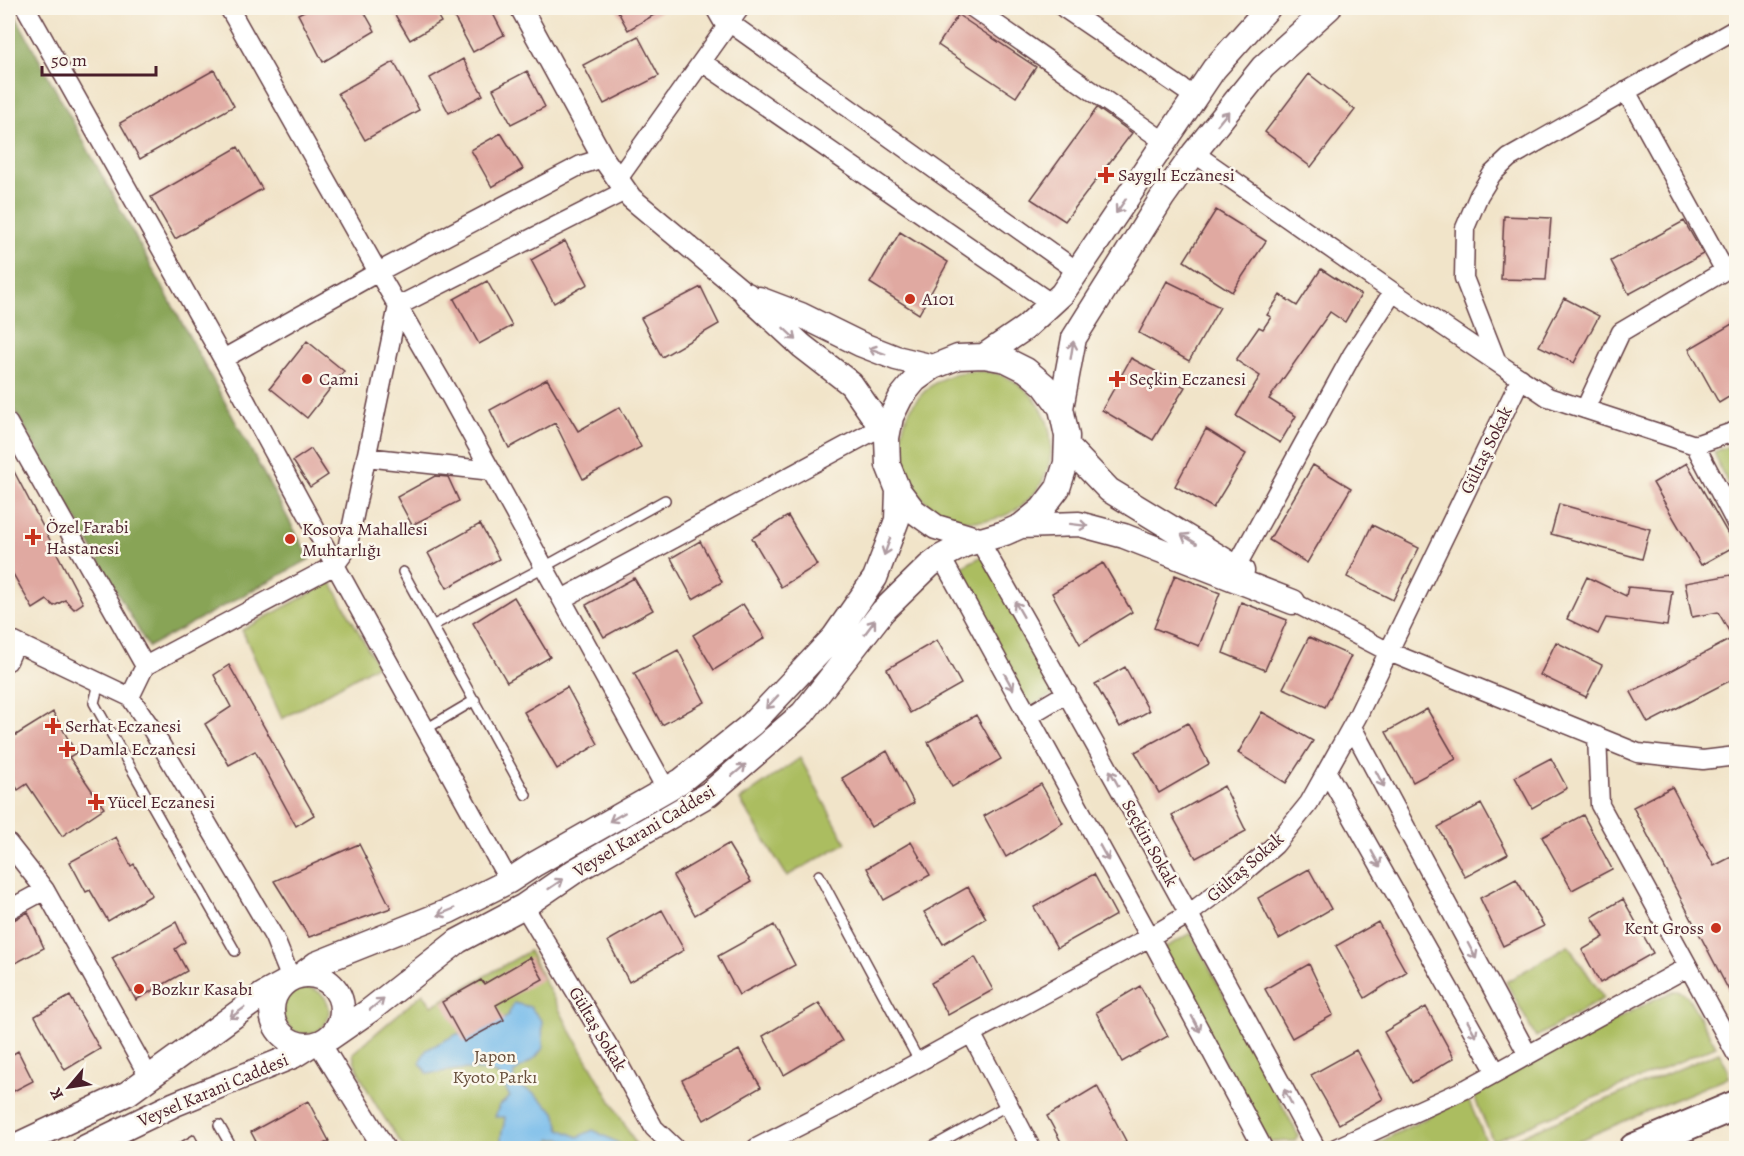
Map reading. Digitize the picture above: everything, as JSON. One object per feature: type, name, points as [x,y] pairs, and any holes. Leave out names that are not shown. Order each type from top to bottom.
[{"type":"highway","points":[[1634,1149],[1737,1106]]},
{"type":"main road","points":[[984,356],[1024,328],[1062,294],[1214,69],[1268,8]]},
{"type":"main road","points":[[747,295],[802,346],[851,384],[884,433],[888,465],[898,490],[914,511],[936,527],[979,540],[1021,526],[1042,509],[1058,488],[1066,463],[1067,436],[1061,408],[1074,338],[1162,198],[1194,153],[1263,68],[1329,8]]},
{"type":"main road","points":[[747,295],[801,315],[887,355],[933,367]]},
{"type":"main road","points":[[884,433],[900,397],[915,380],[933,367],[958,357],[984,356],[1006,360],[1026,370],[1044,385],[1061,408]]},
{"type":"main road","points":[[1067,446],[1109,490],[1293,602]]},
{"type":"main road","name":"Veysel Karani Caddesi","points":[[11,1149],[128,1093],[264,994],[316,964],[449,911],[509,881],[681,781],[752,724],[834,637],[875,579],[897,520],[898,490]]},
{"type":"main road","points":[[1021,526],[1079,524],[1124,536],[1293,602]]},
{"type":"main road","name":"Veysel Karani Caddesi","points":[[87,1148],[175,1104],[320,1043],[369,1011],[458,941],[524,906],[575,871],[710,794],[803,713],[883,611],[929,566],[964,545],[979,540]]},
{"type":"main road","points":[[307,975],[318,976],[335,988],[341,998],[342,1020],[337,1030],[320,1043],[298,1045],[279,1033],[274,1023],[273,1000],[278,990],[292,979],[307,975]]},
{"type":"street","points":[[26,8],[223,359],[509,881]]},
{"type":"street","points":[[229,8],[492,471],[666,789]]},
{"type":"street","points":[[521,8],[603,158],[631,198],[747,295]]},
{"type":"street","points":[[715,8],[728,25],[1077,271]]},
{"type":"street","points":[[130,697],[145,666],[335,565],[347,549],[398,306],[621,185],[740,8]]},
{"type":"street","points":[[973,8],[1165,142]]},
{"type":"street","points":[[1064,8],[1195,97]]},
{"type":"street","points":[[1497,362],[1464,278],[1465,228],[1479,195],[1492,174],[1509,158],[1737,29]]},
{"type":"street","points":[[702,62],[1052,304]]},
{"type":"street","points":[[1585,409],[1621,332],[1731,267],[1626,91]]},
{"type":"street","points":[[1194,153],[1548,397],[1695,445],[1737,431]]},
{"type":"street","points":[[223,359],[378,272],[580,165],[603,158]]},
{"type":"street","points":[[1236,567],[1352,356],[1393,292]]},
{"type":"street","name":"Gültaş Sokak","points":[[756,1149],[1150,937],[1189,914],[1275,845],[1309,803],[1352,727],[1521,378]]},
{"type":"street","points":[[8,423],[145,666]]},
{"type":"street","points":[[562,599],[884,433]]},
{"type":"street","points":[[1695,445],[1737,523]]},
{"type":"street","points":[[366,457],[492,471]]},
{"type":"street","name":"Seçkin Sokak","points":[[979,540],[1067,693],[1316,1149]]},
{"type":"street","points":[[941,557],[1150,937],[1263,1149]]},
{"type":"street","points":[[1293,602],[1389,652],[1638,753],[1703,760],[1737,756]]},
{"type":"street","points":[[8,662],[12,641],[130,697],[151,728],[274,937],[292,979]]},
{"type":"street","points":[[1028,716],[1067,693]]},
{"type":"street","points":[[1352,727],[1528,1055]]},
{"type":"street","points":[[1597,736],[1600,805],[1737,1054]]},
{"type":"street","points":[[1327,772],[1496,1072]]},
{"type":"street","points":[[9,849],[45,890],[149,1077]]},
{"type":"street","points":[[8,910],[45,890]]},
{"type":"street","name":"Gültaş Sokak","points":[[524,906],[654,1128],[675,1149]]},
{"type":"street","points":[[1336,1149],[1468,1088],[1688,967]]},
{"type":"street","points":[[971,1033],[1031,1149]]},
{"type":"street","points":[[320,1043],[384,1149]]},
{"type":"lane","points":[[434,625],[665,500]]},
{"type":"lane","points":[[404,572],[526,795]]},
{"type":"lane","points":[[99,682],[94,703],[235,951]]},
{"type":"lane","points":[[426,729],[475,700]]},
{"type":"lane","points":[[819,875],[919,1061]]},
{"type":"lane","points":[[930,1149],[1008,1105]]},
{"type":"lane","points":[[219,1125],[232,1149]]},
{"type":"green space","points":[[8,14],[15,15],[310,559],[148,647],[8,398]]},
{"type":"green space","points":[[976,371],[1005,376],[1018,383],[1029,393],[1039,404],[1046,417],[1051,446],[1046,475],[1039,488],[1029,499],[1018,509],[1005,516],[976,521],[947,516],[934,509],[923,499],[913,488],[906,475],[901,446],[906,417],[913,404],[923,393],[934,383],[947,376]]},
{"type":"green space","points":[[1736,443],[1736,497],[1714,452]]},
{"type":"green space","points":[[984,555],[1058,691],[1028,708],[952,572]]},
{"type":"green space","points":[[331,582],[377,665],[282,719],[242,630]]},
{"type":"green space","points":[[800,758],[846,843],[787,876],[740,800]]},
{"type":"green space","points":[[1191,933],[1298,1135],[1295,1141],[1269,1142],[1161,950]]},
{"type":"green space","points":[[1568,945],[1604,998],[1536,1037],[1506,982]]},
{"type":"green space","name":"Japon Kyoto Parkı","points":[[529,951],[569,1028],[638,1148],[404,1148],[366,1088],[353,1053],[423,993],[432,1006]]},
{"type":"green space","points":[[306,988],[322,995],[329,1011],[322,1027],[306,1034],[290,1027],[283,1011],[290,995]]},
{"type":"green space","points":[[1680,991],[1688,997],[1716,1046],[1493,1141],[1473,1094],[1657,998]]},
{"type":"green space","points":[[1719,1052],[1728,1070],[1728,1077],[1561,1148],[1495,1147]]},
{"type":"green space","points":[[1467,1097],[1487,1143],[1473,1148],[1368,1148]]},
{"type":"water","points":[[514,1003],[530,1007],[542,1021],[543,1048],[536,1057],[514,1073],[513,1083],[533,1093],[555,1112],[560,1129],[578,1137],[593,1130],[624,1148],[571,1148],[570,1144],[562,1139],[551,1139],[544,1148],[502,1148],[501,1135],[505,1117],[495,1117],[499,1106],[510,1097],[499,1075],[473,1069],[428,1074],[420,1063],[426,1050],[457,1034],[472,1037],[507,1017]]},
{"type":"building","points":[[310,8],[362,8],[375,31],[323,62],[298,14]]},
{"type":"building","points":[[391,8],[433,8],[441,22],[410,40]]},
{"type":"building","points":[[466,8],[490,8],[504,35],[473,52],[453,15]]},
{"type":"building","points":[[616,8],[666,8],[628,30]]},
{"type":"building","points":[[958,15],[1036,67],[1016,97],[938,45]]},
{"type":"building","points":[[638,36],[659,76],[604,104],[583,65]]},
{"type":"building","points":[[463,59],[483,95],[449,113],[430,78]]},
{"type":"building","points":[[394,62],[419,110],[365,140],[338,93]]},
{"type":"building","points":[[214,70],[234,106],[140,159],[120,123]]},
{"type":"building","points":[[527,71],[545,107],[511,124],[493,89]]},
{"type":"building","points":[[1309,74],[1355,110],[1311,167],[1265,132]]},
{"type":"building","points":[[1097,108],[1132,133],[1065,221],[1031,199]]},
{"type":"building","points":[[501,133],[523,169],[492,187],[471,150]]},
{"type":"building","points":[[238,147],[262,189],[175,239],[151,197]]},
{"type":"building","points":[[1216,210],[1266,241],[1232,292],[1184,261]]},
{"type":"building","points":[[1504,216],[1551,218],[1546,280],[1501,279]]},
{"type":"building","points":[[1684,221],[1703,254],[1629,294],[1611,261]]},
{"type":"building","points":[[900,232],[948,262],[919,314],[870,283]]},
{"type":"building","points":[[565,241],[588,284],[554,303],[531,260]]},
{"type":"building","points":[[1321,269],[1361,295],[1345,322],[1330,312],[1269,399],[1296,416],[1280,443],[1236,416],[1260,376],[1236,360],[1259,327],[1263,329],[1271,317],[1267,315],[1280,295],[1297,306]]},
{"type":"building","points":[[487,281],[512,326],[479,344],[454,299]]},
{"type":"building","points":[[1167,281],[1220,307],[1189,361],[1139,333]]},
{"type":"building","points":[[701,287],[719,324],[662,357],[641,318]]},
{"type":"building","points":[[1564,298],[1599,316],[1574,363],[1539,346]]},
{"type":"building","points":[[1737,321],[1737,392],[1719,403],[1689,349]]},
{"type":"building","name":"Cami","points":[[307,341],[344,371],[307,418],[270,388]]},
{"type":"building","points":[[1131,358],[1185,387],[1153,440],[1102,410]]},
{"type":"building","points":[[547,379],[578,431],[620,407],[641,447],[583,479],[555,423],[509,448],[490,410]]},
{"type":"building","points":[[1206,429],[1246,454],[1213,508],[1175,486]]},
{"type":"building","points":[[311,449],[328,475],[310,487],[293,461]]},
{"type":"building","points":[[8,460],[83,603],[74,609],[65,600],[54,606],[47,600],[33,609],[8,565]]},
{"type":"building","points":[[1687,463],[1735,546],[1701,565],[1653,483]]},
{"type":"building","points":[[1313,465],[1351,488],[1307,563],[1269,540]]},
{"type":"building","points":[[435,476],[448,477],[459,501],[412,525],[397,497]]},
{"type":"building","points":[[1559,504],[1650,529],[1642,559],[1551,534]]},
{"type":"building","points":[[788,516],[817,565],[781,587],[752,538]]},
{"type":"building","points":[[480,524],[499,559],[447,588],[428,553]]},
{"type":"building","points":[[1372,525],[1419,548],[1393,600],[1347,577]]},
{"type":"building","points":[[700,541],[722,582],[693,599],[671,558]]},
{"type":"building","points":[[1103,563],[1132,612],[1080,644],[1052,593]]},
{"type":"building","points":[[1175,575],[1220,593],[1199,646],[1154,628]]},
{"type":"building","points":[[1731,575],[1737,605],[1737,677],[1648,723],[1631,692],[1733,638],[1718,612],[1692,617],[1685,583]]},
{"type":"building","points":[[1587,577],[1626,596],[1628,587],[1672,591],[1667,626],[1606,618],[1598,634],[1567,619]]},
{"type":"building","points":[[634,578],[653,610],[604,637],[586,605]]},
{"type":"building","points":[[514,597],[550,657],[507,682],[473,623]]},
{"type":"building","points":[[1241,602],[1287,620],[1265,670],[1223,653]]},
{"type":"building","points":[[743,604],[765,638],[714,670],[693,635]]},
{"type":"building","points":[[1309,637],[1351,656],[1325,707],[1283,688]]},
{"type":"building","points":[[937,640],[961,684],[910,713],[887,669]]},
{"type":"building","points":[[1556,642],[1602,665],[1586,697],[1540,675]]},
{"type":"building","points":[[678,650],[705,702],[662,725],[634,673]]},
{"type":"building","points":[[229,665],[314,815],[296,826],[255,751],[229,765],[205,724],[231,707],[214,675]]},
{"type":"building","points":[[1125,667],[1149,711],[1120,727],[1095,684]]},
{"type":"building","points":[[567,687],[598,744],[557,769],[524,712]]},
{"type":"building","points":[[1427,709],[1456,759],[1413,782],[1386,732]]},
{"type":"building","points":[[53,712],[76,753],[69,757],[104,808],[62,836],[27,784],[18,790],[8,773],[8,740]]},
{"type":"building","points":[[1262,712],[1313,741],[1286,783],[1238,753]]},
{"type":"building","points":[[976,715],[1001,759],[952,787],[928,742]]},
{"type":"building","points":[[1188,723],[1209,764],[1159,793],[1135,752]]},
{"type":"building","points":[[887,751],[914,803],[871,827],[842,778]]},
{"type":"building","points":[[1551,758],[1567,788],[1532,808],[1515,777]]},
{"type":"building","points":[[1041,784],[1063,823],[1006,857],[984,816]]},
{"type":"building","points":[[1224,786],[1246,831],[1196,858],[1172,815]]},
{"type":"building","name":"Kent Gross","points":[[1672,787],[1714,866],[1737,854],[1737,1006],[1633,807]]},
{"type":"building","points":[[1481,804],[1508,854],[1465,877],[1438,827]]},
{"type":"building","points":[[1583,815],[1612,869],[1572,890],[1542,837]]},
{"type":"building","points":[[116,837],[131,866],[134,864],[152,895],[108,921],[90,890],[86,892],[70,862]]},
{"type":"building","points":[[911,842],[930,875],[884,900],[867,868]]},
{"type":"building","points":[[359,844],[391,908],[309,937],[274,881]]},
{"type":"building","points":[[728,844],[751,882],[695,915],[673,876]]},
{"type":"building","points":[[1309,869],[1331,909],[1279,939],[1258,898]]},
{"type":"building","points":[[1094,874],[1116,915],[1057,948],[1034,907]]},
{"type":"building","points":[[1516,879],[1544,926],[1503,946],[1480,898]]},
{"type":"building","points":[[968,887],[986,918],[943,944],[924,912]]},
{"type":"building","points":[[1623,899],[1653,953],[1600,983],[1582,950],[1604,937],[1592,917]]},
{"type":"building","points":[[662,910],[684,950],[629,982],[608,941]]},
{"type":"building","points":[[28,912],[44,948],[8,967],[8,923]]},
{"type":"building","points":[[176,922],[185,942],[175,949],[187,971],[136,1000],[112,958]]},
{"type":"building","points":[[1378,922],[1406,972],[1365,998],[1336,946]]},
{"type":"building","points":[[774,925],[795,965],[739,995],[718,956]]},
{"type":"building","points":[[530,957],[543,979],[496,1005],[504,1020],[464,1042],[442,1002],[481,980],[484,984]]},
{"type":"building","points":[[975,957],[993,990],[948,1015],[931,983]]},
{"type":"building","points":[[1309,964],[1333,1015],[1292,1038],[1265,989]]},
{"type":"building","points":[[1140,986],[1168,1036],[1122,1062],[1096,1012]]},
{"type":"building","points":[[70,996],[100,1049],[65,1070],[35,1016]]},
{"type":"building","points":[[819,1003],[842,1041],[784,1075],[763,1036]]},
{"type":"building","points":[[1426,1007],[1454,1058],[1412,1083],[1384,1032]]},
{"type":"building","points":[[739,1050],[761,1087],[704,1120],[682,1080]]},
{"type":"building","points":[[1356,1050],[1383,1099],[1339,1124],[1311,1075]]},
{"type":"building","points":[[18,1051],[33,1081],[8,1094],[8,1057]]},
{"type":"building","points":[[1097,1086],[1126,1141],[1114,1149],[1065,1149],[1047,1116]]},
{"type":"building","points":[[308,1101],[329,1141],[315,1149],[260,1149],[251,1132]]},
{"type":"building","points":[[194,1134],[202,1149],[169,1149]]},
{"type":"place","name":"Saygılı Eczanesi","points":[[1106,175]]},
{"type":"place","name":"A101","points":[[910,299]]},
{"type":"place","name":"Cami","points":[[307,379]]},
{"type":"place","name":"Seçkin Eczanesi","points":[[1117,379]]},
{"type":"place","name":"Özel Farabi Hastanesi","points":[[33,537]]},
{"type":"place","name":"Kosova Mahallesi Muhtarlığı","points":[[290,539]]},
{"type":"place","name":"Serhat Eczanesi","points":[[53,726]]},
{"type":"place","name":"Damla Eczanesi","points":[[67,749]]},
{"type":"place","name":"Yücel Eczanesi","points":[[96,802]]},
{"type":"place","name":"Kent Gross","points":[[1716,928]]},
{"type":"place","name":"Bozkır Kasabı","points":[[139,989]]}]
